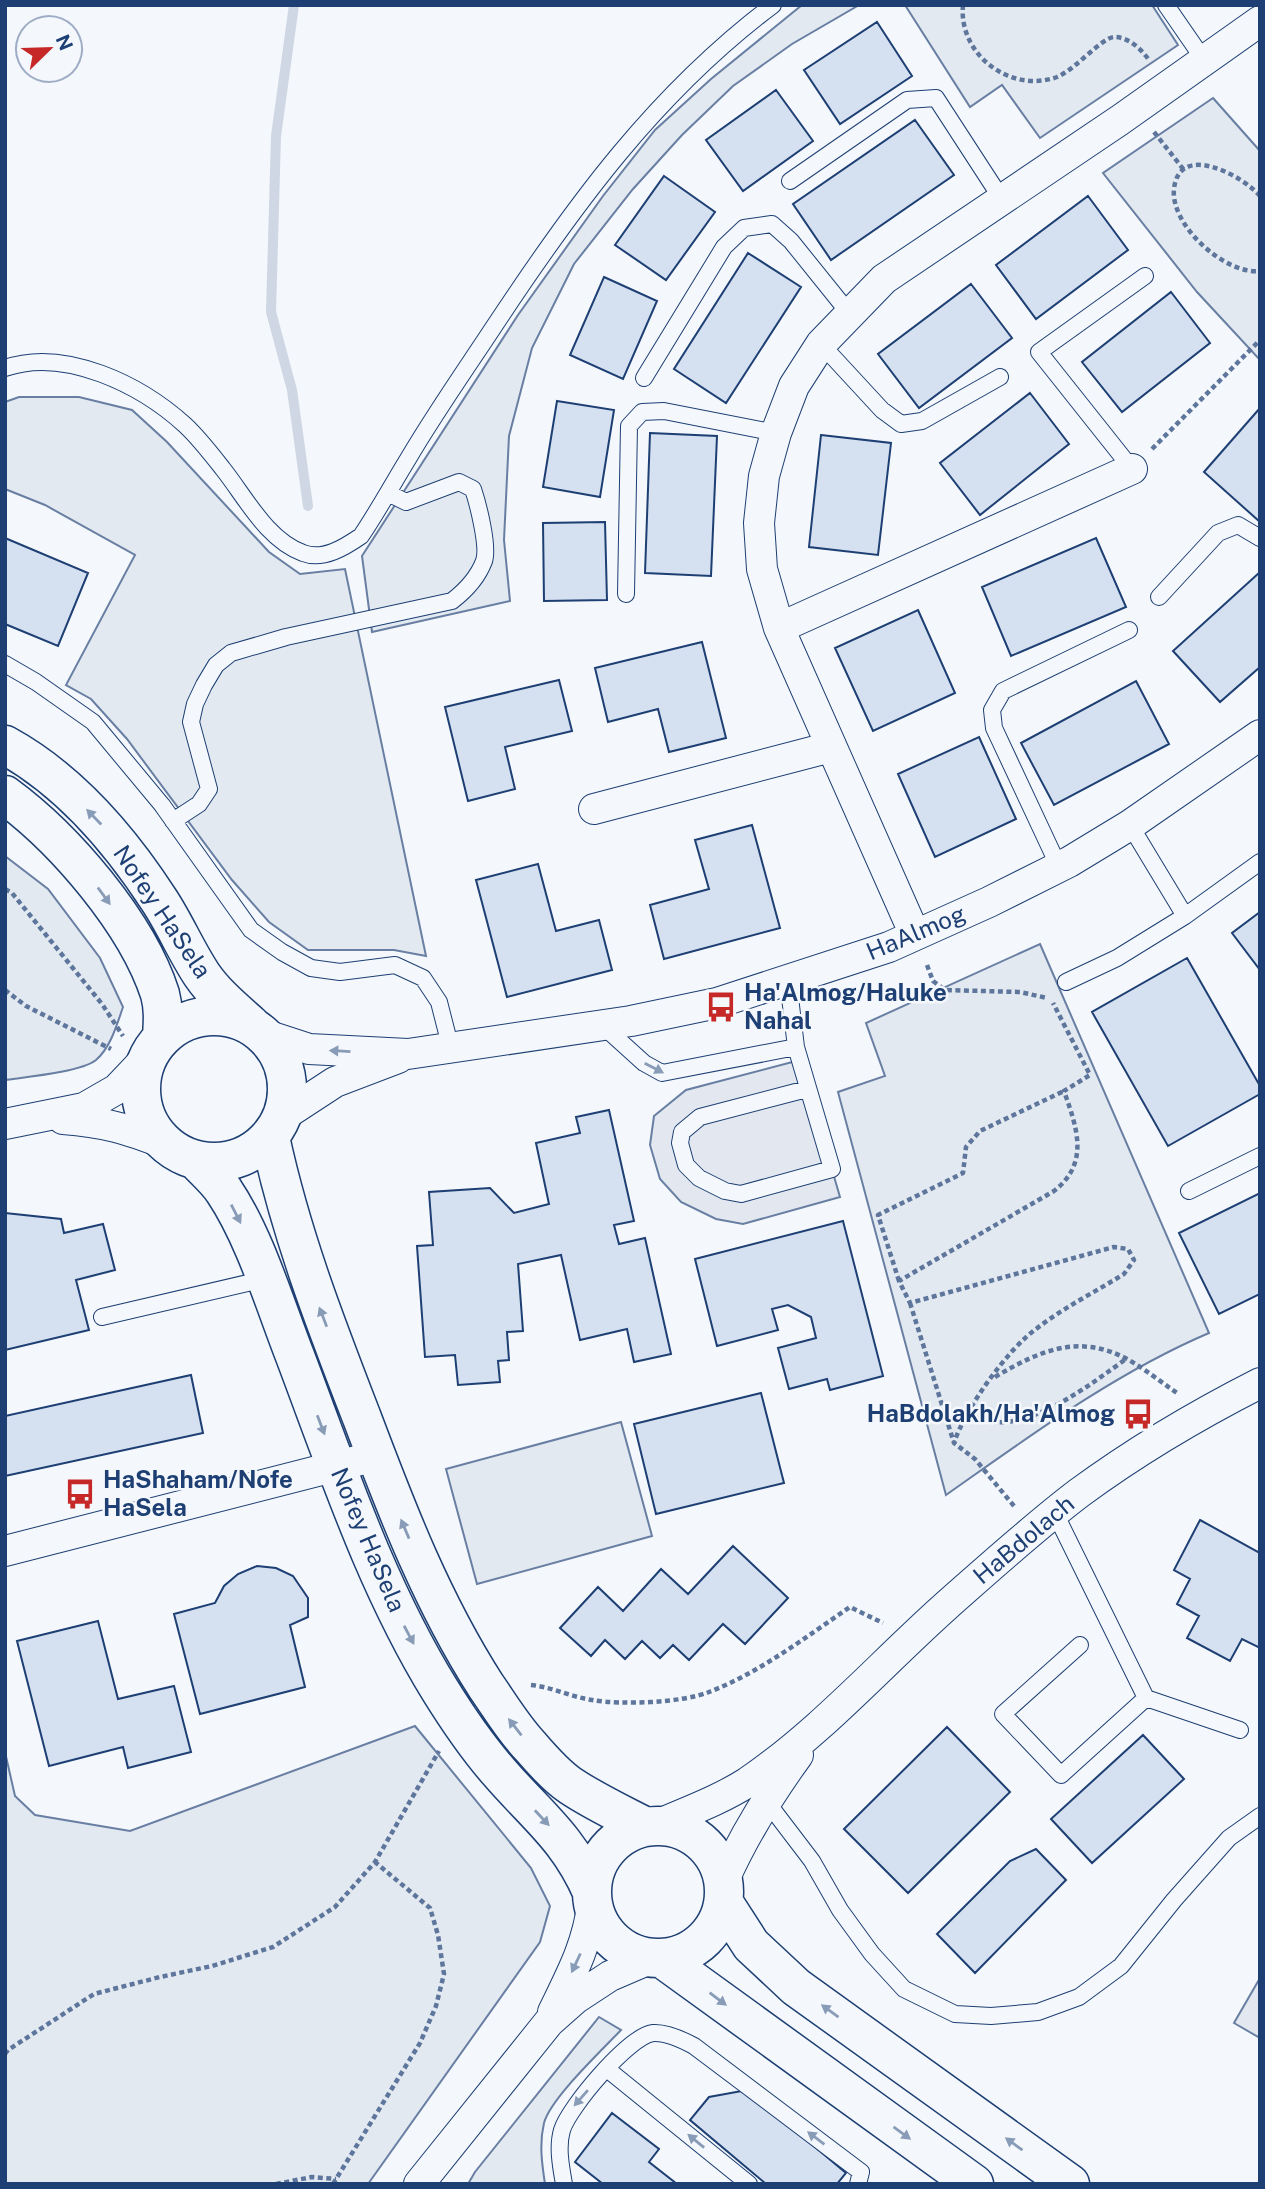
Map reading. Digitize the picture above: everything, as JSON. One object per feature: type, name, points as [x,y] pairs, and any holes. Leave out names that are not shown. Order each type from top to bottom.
[{"type":"street","points":[[915,935],[779,628],[762,569],[759,523],[764,476],[776,433],[794,386],[821,344],[884,279],[1135,110],[1260,21]]},
{"type":"street","points":[[779,628],[1132,469]]},
{"type":"street","name":"HaAlmog","points":[[257,1030],[309,1049],[408,1054],[602,1025],[717,1003],[889,947],[1059,867],[1130,825],[1260,735]]},
{"type":"street","name":"Nofey HaSela","points":[[5,745],[50,774],[104,828],[160,901],[202,975],[220,998],[257,1030]]},
{"type":"street","points":[[594,809],[831,747]]},
{"type":"street","name":"Nofey HaSela","points":[[5,795],[45,828],[101,891],[149,967],[164,1014],[151,1051]]},
{"type":"street","points":[[5,1124],[84,1108],[117,1088],[178,1026],[196,1018],[215,1016],[234,1019],[257,1030],[277,1052],[285,1072],[288,1094],[276,1126],[255,1151],[216,1163],[126,1129],[98,1122],[41,1118]]},
{"type":"street","points":[[151,1051],[144,1070],[141,1091],[144,1111],[153,1129],[181,1152]]},
{"type":"street","name":"HaAlmog","points":[[276,1126],[335,1082],[408,1054]]},
{"type":"street","name":"Nofey HaSela","points":[[276,1126],[280,1183],[304,1265],[376,1456],[425,1576],[468,1656],[527,1744],[569,1785],[651,1826]]},
{"type":"street","name":"Nofey HaSela","points":[[181,1152],[223,1190],[237,1215],[265,1279],[387,1593],[440,1689],[472,1739],[498,1772],[563,1841],[580,1864],[592,1897]]},
{"type":"street","name":"HaBdolach","points":[[724,1892],[756,1792],[912,1637],[1044,1522],[1133,1456],[1205,1411],[1260,1382]]},
{"type":"street","points":[[5,1551],[376,1456]]},
{"type":"street","name":"HaBdolach","points":[[651,1826],[716,1800],[756,1792]]},
{"type":"street","points":[[549,2022],[584,1947],[589,1932],[596,1869],[607,1850],[624,1835],[651,1826],[676,1828],[693,1835],[707,1847],[718,1863],[724,1892],[751,1945],[796,1987],[1070,2184]]},
{"type":"street","points":[[419,2184],[549,2022],[575,1999],[610,1976],[658,1958],[685,1953],[703,1941],[716,1924],[724,1892]]},
{"type":"street","points":[[592,1897],[597,1918],[619,1946],[635,1954],[658,1958],[974,2184]]},
{"type":"lane","points":[[5,368],[16,364],[60,362],[106,376],[148,397],[185,426],[281,543],[306,555],[338,552],[361,536],[463,374],[587,191],[629,140],[684,81],[741,29],[773,5]]},
{"type":"lane","points":[[1166,5],[1204,60]]},
{"type":"lane","points":[[790,181],[907,100],[936,98],[1001,198]]},
{"type":"lane","points":[[644,378],[724,247],[744,228],[772,224],[790,241],[849,313]]},
{"type":"lane","points":[[1132,469],[1039,352],[1144,276]]},
{"type":"lane","points":[[821,344],[882,410],[901,424],[922,421],[1000,377]]},
{"type":"lane","points":[[626,594],[629,426],[642,412],[664,411],[776,433]]},
{"type":"lane","points":[[173,821],[199,804],[209,789],[191,722],[195,704],[204,685],[216,666],[231,653],[286,637],[452,601],[476,575],[485,559],[481,517],[474,489],[459,482],[406,502],[388,493]]},
{"type":"lane","points":[[1159,597],[1218,533],[1238,525],[1260,538]]},
{"type":"lane","points":[[1059,867],[994,728],[992,710],[1003,691],[1129,630]]},
{"type":"lane","points":[[5,664],[93,722],[173,821],[251,930],[311,968],[340,972],[395,965],[423,978],[439,1002],[451,1049]]},
{"type":"lane","points":[[1130,825],[1185,916]]},
{"type":"lane","points":[[1066,982],[1117,958],[1185,916],[1260,862]]},
{"type":"lane","points":[[788,981],[796,1047],[832,1169],[741,1194],[724,1191],[699,1178],[686,1165],[680,1143],[682,1132],[700,1117],[807,1089]]},
{"type":"lane","points":[[602,1025],[644,1063],[663,1073],[796,1047]]},
{"type":"lane","points":[[1189,1191],[1260,1156]]},
{"type":"lane","points":[[102,1317],[265,1279]]},
{"type":"lane","points":[[1044,1522],[1146,1698],[1240,1730]]},
{"type":"lane","points":[[1080,1645],[1003,1714],[1061,1775],[1146,1698]]},
{"type":"lane","points":[[756,1792],[812,1861],[840,1910],[872,1954],[904,1989],[955,2014],[991,2016],[1038,2012],[1079,1997],[1121,1966],[1174,1900],[1230,1838],[1260,1816]]},
{"type":"lane","points":[[564,2184],[559,2156],[562,2130],[572,2109],[626,2047],[653,2033],[677,2037],[695,2046],[860,2172],[858,2184]]},
{"type":"lane","points":[[607,2068],[749,2184]]},
{"type":"path","points":[[963,5],[962,18],[967,39],[978,56],[1007,76],[1033,80],[1057,77],[1078,65],[1104,41],[1113,37],[1126,40],[1142,51],[1165,88]]},
{"type":"path","points":[[1135,110],[1184,170]]},
{"type":"path","points":[[1260,196],[1214,165],[1197,164],[1184,170],[1176,179],[1174,192],[1178,210],[1191,232],[1213,255],[1237,269],[1260,271]]},
{"type":"path","points":[[1132,469],[1260,340]]},
{"type":"path","points":[[5,889],[12,893],[102,1004],[151,1051]]},
{"type":"path","points":[[915,935],[933,981],[945,990],[1020,992],[1051,998],[1090,1075],[1064,1091],[980,1131],[966,1147],[963,1173],[878,1215],[899,1281],[910,1303],[954,1443],[1044,1522]]},
{"type":"path","points":[[5,990],[26,1006],[151,1051]]},
{"type":"path","points":[[899,1281],[1065,1182],[1079,1148],[1077,1127],[1064,1091]]},
{"type":"path","points":[[910,1303],[1114,1247],[1128,1250],[1134,1259],[1124,1274],[1034,1330],[974,1399],[954,1443]]},
{"type":"path","points":[[991,1379],[1028,1357],[1056,1348],[1078,1346],[1126,1359],[1205,1411]]},
{"type":"path","points":[[967,1414],[988,1422],[1007,1422],[1034,1414],[1089,1385],[1126,1359]]},
{"type":"path","points":[[519,1684],[551,1687],[592,1700],[643,1703],[707,1693],[768,1661],[850,1607],[912,1637]]},
{"type":"path","points":[[5,2054],[94,1994],[212,1966],[273,1947],[335,1907],[375,1862],[443,1745]]},
{"type":"path","points":[[276,2184],[312,2176],[335,2181],[420,2043],[436,2006],[444,1974],[438,1935],[430,1908],[375,1862]]},
{"type":"shaded area","points":[[802,5],[859,5],[792,44],[733,86],[682,135],[633,189],[574,264],[532,348],[509,436],[504,540],[510,601],[372,632],[362,556],[518,315],[603,196],[655,130],[711,79]]},
{"type":"shaded area","points":[[905,5],[1152,5],[1178,45],[1040,138],[1002,85],[970,107]]},
{"type":"shaded area","points":[[1213,98],[1260,151],[1260,360],[1197,292],[1103,173]]},
{"type":"shaded area","points":[[19,397],[79,397],[132,410],[167,442],[269,552],[300,574],[345,569],[426,956],[394,950],[308,950],[269,922],[232,880],[127,739],[91,699],[66,685],[135,555],[45,505],[5,489],[5,402]]},
{"type":"shaded area","points":[[5,856],[48,889],[100,958],[123,1007],[106,1049],[89,1064],[53,1073],[5,1080]]},
{"type":"shaded area","points":[[1040,944],[1209,1333],[1107,1386],[1041,1428],[946,1495],[838,1092],[885,1076],[866,1023]]},
{"type":"shaded area","points":[[800,1060],[840,1197],[743,1224],[716,1219],[681,1202],[660,1179],[650,1145],[654,1116],[686,1090]]},
{"type":"shaded area","points":[[621,1422],[652,1536],[477,1584],[446,1469]]},
{"type":"shaded area","points":[[415,1726],[531,1868],[550,1906],[540,1942],[368,2184],[5,2184],[5,1752],[15,1796],[35,1815],[130,1831]]},
{"type":"shaded area","points":[[1260,1978],[1260,2038],[1234,2023]]},
{"type":"shaded area","points":[[599,2017],[621,2030],[578,2075],[548,2113],[542,2139],[545,2184],[468,2184],[475,2172]]},
{"type":"building","points":[[877,22],[912,76],[840,124],[804,70]]},
{"type":"building","points":[[776,90],[813,141],[743,191],[706,140]]},
{"type":"building","points":[[915,120],[954,175],[831,260],[793,204]]},
{"type":"building","points":[[664,176],[715,212],[666,280],[615,245]]},
{"type":"building","points":[[1088,196],[1128,250],[1036,319],[996,265]]},
{"type":"building","points":[[748,253],[801,287],[726,403],[674,369]]},
{"type":"building","points":[[604,277],[657,301],[623,379],[570,355]]},
{"type":"building","points":[[971,284],[1012,338],[919,408],[878,354]]},
{"type":"building","points":[[1171,292],[1210,343],[1122,412],[1082,362]]},
{"type":"building","points":[[1030,393],[1069,444],[980,515],[940,463]]},
{"type":"building","points":[[557,401],[614,410],[600,497],[543,487]]},
{"type":"building","points":[[1260,408],[1260,522],[1204,472]]},
{"type":"building","points":[[650,433],[717,436],[711,576],[645,573]]},
{"type":"building","points":[[821,435],[891,443],[878,555],[809,547]]},
{"type":"building","points":[[605,522],[607,600],[544,601],[543,523]]},
{"type":"building","points":[[5,538],[88,573],[58,646],[5,624]]},
{"type":"building","points":[[1096,538],[1126,607],[1011,656],[982,587]]},
{"type":"building","points":[[1260,572],[1260,667],[1220,702],[1173,651]]},
{"type":"building","points":[[918,610],[955,693],[873,731],[835,648]]},
{"type":"building","points":[[702,642],[726,738],[669,752],[658,709],[608,722],[595,668]]},
{"type":"building","points":[[559,680],[572,731],[505,747],[515,789],[468,801],[445,707]]},
{"type":"building","points":[[1136,681],[1169,744],[1054,805],[1021,743]]},
{"type":"building","points":[[979,737],[1016,819],[935,857],[898,774]]},
{"type":"building","points":[[752,825],[780,928],[664,959],[650,905],[709,889],[695,840]]},
{"type":"building","points":[[538,864],[556,931],[599,920],[612,970],[507,997],[476,880]]},
{"type":"building","points":[[1260,912],[1260,970],[1232,933]]},
{"type":"building","points":[[1187,958],[1260,1086],[1260,1094],[1168,1146],[1092,1012]]},
{"type":"building","points":[[609,1110],[634,1221],[614,1225],[619,1244],[645,1238],[671,1354],[634,1362],[627,1329],[580,1340],[561,1255],[518,1264],[523,1331],[507,1332],[509,1360],[498,1361],[500,1382],[458,1385],[455,1355],[425,1357],[417,1246],[433,1245],[429,1192],[490,1188],[514,1213],[549,1204],[536,1143],[580,1133],[576,1117]]},
{"type":"building","points":[[1260,1193],[1260,1294],[1219,1314],[1179,1233]]},
{"type":"building","points":[[5,1213],[61,1219],[64,1233],[103,1224],[115,1270],[76,1280],[89,1330],[5,1350]]},
{"type":"building","points":[[843,1221],[883,1376],[830,1390],[827,1379],[789,1389],[778,1348],[816,1338],[811,1317],[788,1305],[772,1309],[778,1330],[717,1346],[695,1259]]},
{"type":"building","points":[[191,1375],[203,1433],[5,1476],[5,1416]]},
{"type":"building","points":[[761,1393],[784,1483],[656,1514],[634,1424]]},
{"type":"building","points":[[1200,1520],[1260,1553],[1260,1648],[1242,1639],[1230,1661],[1187,1638],[1199,1616],[1177,1604],[1190,1579],[1174,1570]]},
{"type":"building","points":[[733,1546],[788,1598],[745,1644],[723,1624],[689,1660],[673,1645],[660,1658],[642,1641],[625,1659],[605,1640],[591,1656],[560,1628],[598,1587],[623,1611],[661,1569],[688,1594]]},
{"type":"building","points":[[257,1566],[276,1568],[293,1576],[308,1598],[308,1617],[290,1625],[305,1687],[200,1714],[174,1614],[215,1603],[224,1586],[238,1574]]},
{"type":"building","points":[[98,1621],[118,1699],[174,1686],[191,1752],[128,1768],[123,1747],[49,1766],[17,1641]]},
{"type":"building","points":[[947,1727],[1010,1792],[908,1893],[844,1829]]},
{"type":"building","points":[[1143,1735],[1184,1779],[1092,1863],[1051,1819]]},
{"type":"building","points":[[1036,1849],[1066,1880],[975,1973],[937,1934],[1010,1861]]},
{"type":"building","points":[[747,2090],[846,2173],[837,2184],[766,2184],[690,2120],[709,2097]]},
{"type":"building","points":[[612,2113],[659,2149],[649,2162],[677,2184],[603,2184],[575,2162]]},
{"type":"waterway","points":[[294,5],[276,136],[271,312],[292,390],[308,506]]},
{"type":"place","name":"Ha'Almog/Haluke Nahal","points":[[721,1007]]},
{"type":"place","name":"HaBdolakh/Ha'Almog","points":[[1138,1414]]},
{"type":"place","name":"HaShaham/Nofe HaSela","points":[[80,1494]]}]
